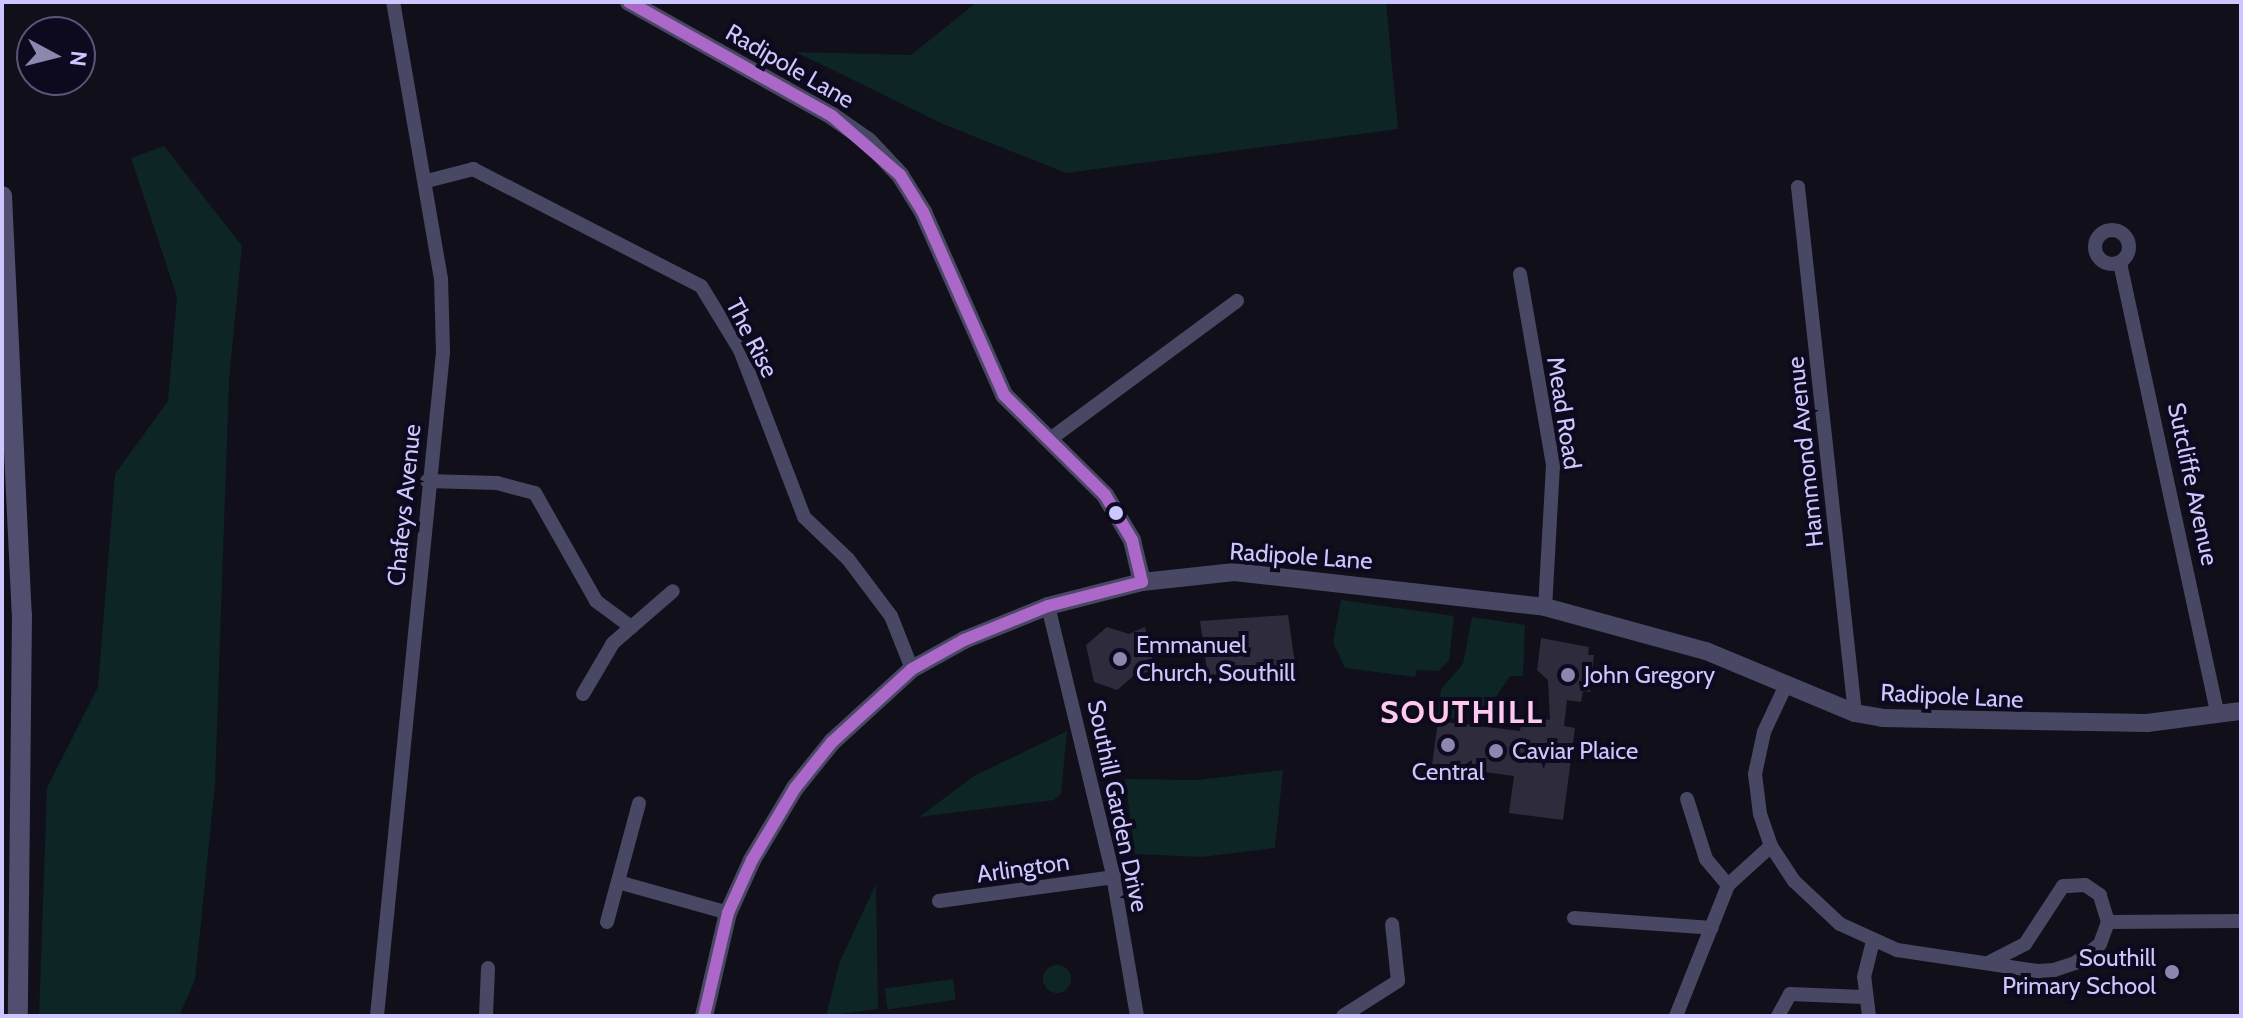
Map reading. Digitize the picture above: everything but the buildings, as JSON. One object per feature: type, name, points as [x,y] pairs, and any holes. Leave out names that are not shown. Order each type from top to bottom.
[{"type":"main road","points":[[2,196],[22,614],[18,1016]]},
{"type":"street","name":"Chafeys Avenue","points":[[377,1016],[427,481],[443,353],[441,279],[427,181],[393,2]]},
{"type":"street","name":"Radipole Lane","points":[[629,2],[868,141],[923,212],[1004,395],[1105,495],[1132,540],[1142,582],[1234,572],[1545,607],[1706,651],[1855,713],[2055,725],[2218,716],[2241,711]]},
{"type":"street","name":"The Rise","points":[[427,181],[473,169],[701,286],[740,350],[804,517],[848,559],[891,616],[912,669]]},
{"type":"street","name":"Hammond Avenue","points":[[1798,187],[1855,713]]},
{"type":"street","name":"Sutcliffe Avenue","points":[[2120,263],[2218,716]]},
{"type":"street","name":"Mead Road","points":[[1520,274],[1553,465],[1545,607]]},
{"type":"street","points":[[1049,440],[1237,301]]},
{"type":"street","points":[[427,481],[497,483],[535,493],[596,601],[631,627]]},
{"type":"street","points":[[704,1016],[728,913],[795,788],[832,742],[912,669],[1048,606],[1142,582]]},
{"type":"street","points":[[583,694],[613,643],[673,591]]},
{"type":"street","name":"Southill Garden Drive","points":[[1048,606],[1114,877],[1137,1016]]},
{"type":"street","points":[[1786,685],[1764,732],[1755,774],[1771,846],[1794,881],[1840,924],[1873,942],[1940,958],[1990,962],[2038,971],[2065,968],[2100,944],[2108,922],[2100,895],[2069,884],[2050,899],[2025,944],[1990,962]]},
{"type":"street","points":[[1687,799],[1697,840],[1728,885]]},
{"type":"street","points":[[607,922],[639,803]]},
{"type":"street","points":[[1676,1016],[1728,885],[1771,846]]},
{"type":"street","name":"Arlington","points":[[939,901],[1114,877]]},
{"type":"street","points":[[618,882],[728,913]]},
{"type":"street","points":[[1574,918],[1712,928]]},
{"type":"street","points":[[2108,922],[2241,921]]},
{"type":"street","points":[[1343,1016],[1398,981],[1392,924]]},
{"type":"street","points":[[1869,1016],[1864,997],[1873,942]]},
{"type":"street","points":[[486,1016],[488,968]]},
{"type":"street","points":[[1778,1016],[1790,994],[1864,997]]},
{"type":"green space","points":[[977,2],[1386,2],[1398,129],[1066,173],[943,124],[796,52],[911,55]]},
{"type":"green space","points":[[164,146],[242,246],[229,380],[215,785],[195,980],[179,1016],[39,1016],[47,788],[98,687],[115,474],[168,401],[177,297],[131,158]]},
{"type":"green space","points":[[1341,600],[1454,616],[1449,661],[1438,671],[1417,670],[1415,677],[1345,668],[1333,642]]},
{"type":"green space","points":[[1472,617],[1525,625],[1523,676],[1510,676],[1490,706],[1466,709],[1464,720],[1438,717],[1441,689],[1463,664]]},
{"type":"green space","points":[[1067,731],[1061,794],[1054,800],[919,817],[974,776]]},
{"type":"green space","points":[[1283,770],[1275,848],[1202,857],[1135,854],[1125,779],[1197,780]]},
{"type":"green space","points":[[876,884],[878,1009],[826,1016],[840,961]]},
{"type":"green space","points":[[1057,965],[1067,969],[1071,979],[1067,989],[1057,993],[1047,989],[1043,979],[1047,969]]},
{"type":"green space","points":[[953,979],[956,1000],[888,1009],[885,989]]},
{"type":"transit line","points":[[629,2],[832,116],[900,175],[923,212],[1004,395],[1105,495],[1132,540],[1142,582],[1048,606],[964,640],[912,669],[832,742],[795,788],[752,860],[728,913],[704,1016]]},
{"type":"place","name":"Emmanuel Church, Southill","points":[[1120,659]]},
{"type":"place","name":"John Gregory","points":[[1568,675]]},
{"type":"place","name":"Central","points":[[1448,745]]},
{"type":"place","name":"Caviar Plaice","points":[[1496,751]]},
{"type":"place","name":"Southill Primary School","points":[[2172,972]]},
{"type":"district","name":"SOUTHILL","points":[[1462,712]]}]
